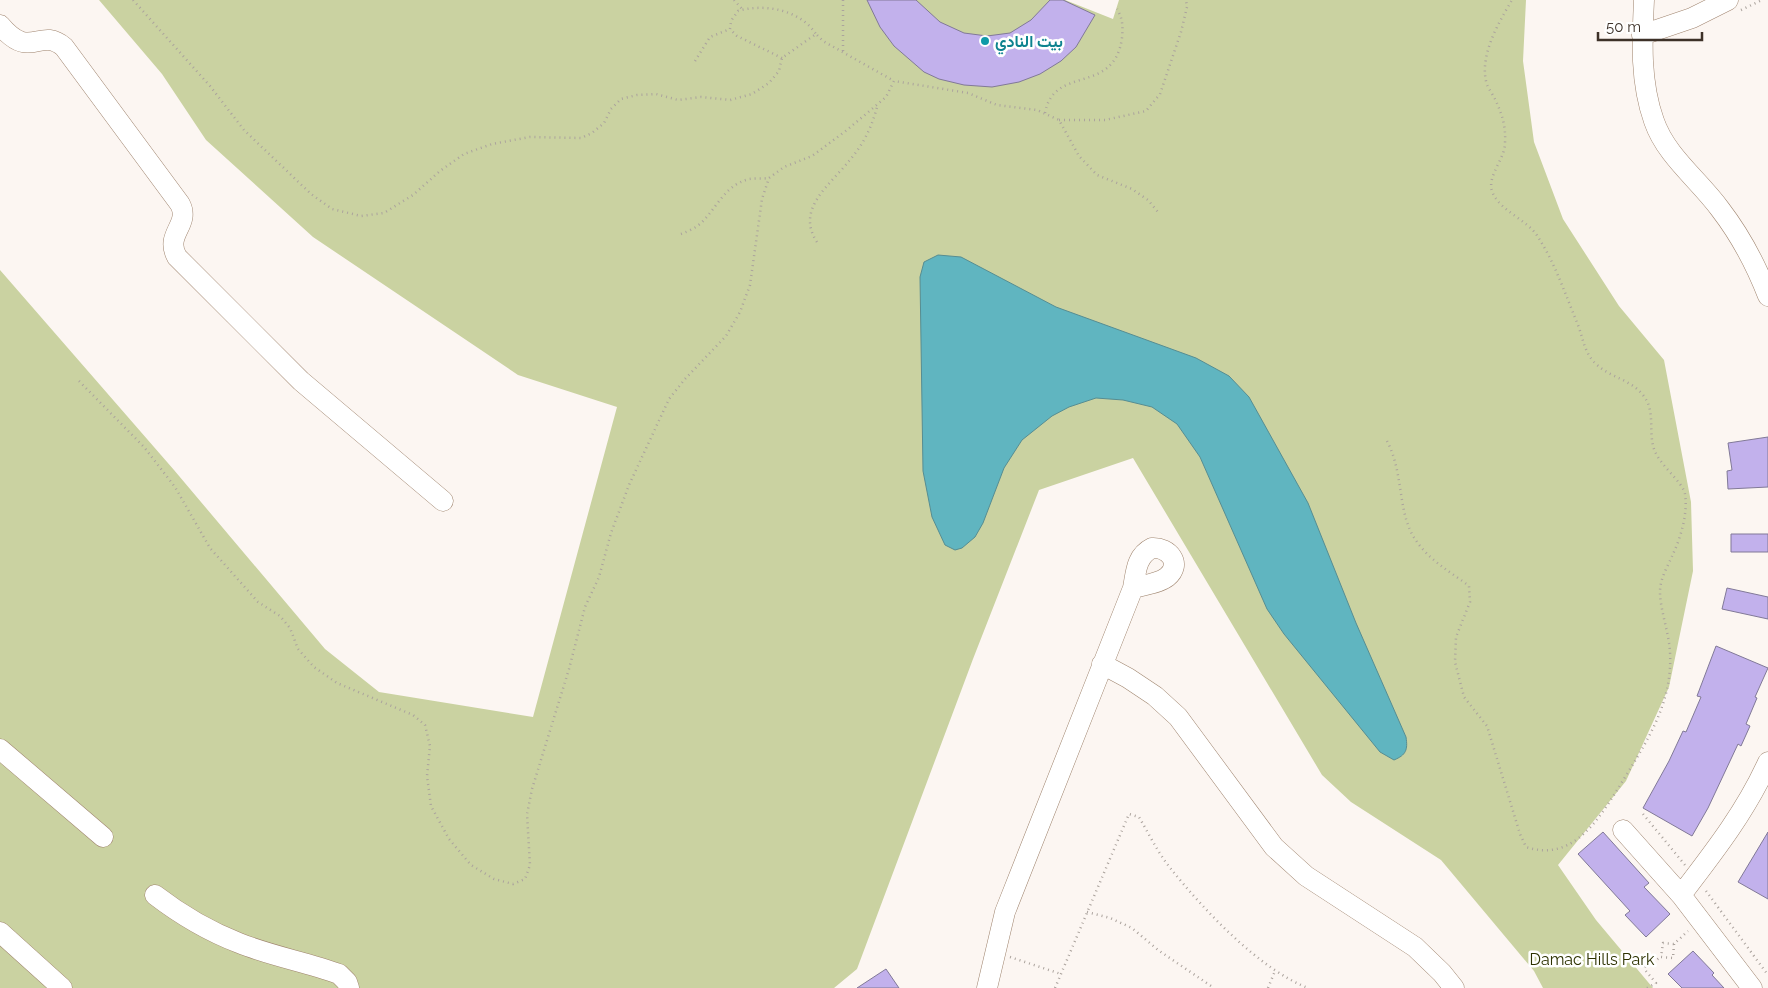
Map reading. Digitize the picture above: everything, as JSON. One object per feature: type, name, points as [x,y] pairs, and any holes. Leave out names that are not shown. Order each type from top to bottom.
[{"type":"street","points":[[1644,0],[1642,35],[1645,92],[1654,123],[1670,150],[1720,208],[1743,243],[1768,296]]},
{"type":"street","points":[[1642,35],[1692,18],[1728,0]]},
{"type":"street","points":[[0,25],[17,41],[28,43],[48,39],[58,42],[64,47],[180,204],[183,220],[176,232],[173,244],[177,258],[301,381],[443,501]]},
{"type":"street","points":[[987,988],[1005,912],[1133,588]]},
{"type":"street","points":[[1102,664],[1155,696],[1178,717],[1274,846],[1313,881],[1415,947],[1442,973],[1454,988]]},
{"type":"street","points":[[0,749],[103,837]]},
{"type":"street","points":[[1681,895],[1729,832],[1757,786],[1768,762]]},
{"type":"street","points":[[1623,830],[1681,895],[1753,987]]},
{"type":"street","points":[[155,895],[184,915],[219,935],[241,944],[339,974],[347,982],[349,988]]},
{"type":"street","points":[[0,932],[62,988]]},
{"type":"street","points":[[994,960],[1002,988]]},
{"type":"path","points":[[132,0],[210,86],[244,130],[298,182],[332,209],[361,216],[384,213],[413,194],[464,154],[492,144],[530,137],[581,138],[592,133],[604,123],[611,109],[621,99],[637,95],[656,94],[678,100],[701,98],[730,100],[752,94],[769,84],[779,71],[782,58],[816,34]]},
{"type":"path","points":[[734,0],[743,10]]},
{"type":"path","points":[[843,0],[843,51]]},
{"type":"path","points":[[694,61],[710,36],[730,28],[738,11],[767,8],[788,13],[809,24],[823,41],[894,81],[968,93],[997,105],[1037,110],[1059,120],[1106,120],[1146,111],[1160,94],[1187,7],[1186,0]]},
{"type":"path","points":[[1387,441],[1394,454],[1412,534],[1434,563],[1469,586],[1470,602],[1456,637],[1455,662],[1464,697],[1487,726],[1520,834],[1526,847],[1541,852],[1561,850],[1583,835],[1613,796],[1647,740],[1670,686],[1670,651],[1660,592],[1665,570],[1682,528],[1685,492],[1677,480],[1664,469],[1654,448],[1651,413],[1646,398],[1630,382],[1609,375],[1594,362],[1586,351],[1579,328],[1537,234],[1499,202],[1492,190],[1491,180],[1505,146],[1504,118],[1486,80],[1487,54],[1500,21],[1512,0]]},
{"type":"path","points":[[1045,114],[1049,100],[1058,89],[1070,82],[1092,78],[1111,62],[1119,48],[1122,33],[1122,18],[1117,9]]},
{"type":"path","points":[[730,28],[737,36],[782,58]]},
{"type":"path","points":[[681,234],[693,229],[704,220],[715,204],[735,186],[749,179],[769,178],[784,168],[812,156],[878,105],[886,97],[894,81]]},
{"type":"path","points":[[817,242],[810,231],[809,216],[830,180],[849,162],[861,144],[872,126],[878,105]]},
{"type":"path","points":[[1059,120],[1079,156],[1097,175],[1132,189],[1148,200],[1158,212]]},
{"type":"path","points":[[79,381],[144,446],[174,487],[210,548],[258,602],[280,616],[290,628],[298,649],[314,667],[337,683],[412,715],[425,725],[430,746],[427,776],[431,806],[449,839],[471,865],[494,878],[513,884],[525,880],[530,865],[527,814],[532,789],[569,669],[585,607],[599,577],[611,533],[629,486],[669,399],[684,379],[726,336],[740,312],[750,285],[762,199],[769,178]]},
{"type":"path","points":[[1054,988],[1129,814],[1139,817],[1170,868],[1219,922],[1275,971],[1308,988]]},
{"type":"path","points":[[1643,814],[1695,877],[1768,975]]},
{"type":"path","points":[[1087,912],[1110,918],[1132,928],[1158,950],[1214,988]]},
{"type":"path","points":[[1647,988],[1656,983],[1645,970],[1645,967],[1661,957],[1673,958],[1674,944],[1688,931]]},
{"type":"path","points":[[1661,957],[1663,943],[1674,944]]},
{"type":"path","points":[[994,960],[1061,974]]},
{"type":"path","points":[[1268,988],[1275,971]]},
{"type":"green space","name":"Damac Hills Park","points":[[99,0],[1065,0],[1113,19],[1119,0],[1526,0],[1523,61],[1534,142],[1563,219],[1619,306],[1664,360],[1691,502],[1693,571],[1669,687],[1626,781],[1558,865],[1596,920],[1653,988],[1543,988],[1534,971],[1441,860],[1351,802],[1322,775],[1133,458],[1039,490],[973,659],[857,969],[834,988],[0,988],[0,270],[174,470],[325,649],[379,692],[533,717],[617,407],[518,375],[313,237],[206,140],[162,74]]},
{"type":"water","points":[[938,255],[961,257],[1056,307],[1196,358],[1229,376],[1249,397],[1308,503],[1356,623],[1406,737],[1407,745],[1404,754],[1394,760],[1380,752],[1284,634],[1267,609],[1200,457],[1177,424],[1152,407],[1123,400],[1096,398],[1069,407],[1052,416],[1022,440],[1004,468],[983,523],[975,537],[962,548],[955,550],[945,545],[932,517],[923,471],[920,277],[924,262]]},
{"type":"building","name":"بيت النادي","points":[[867,0],[916,0],[940,22],[964,33],[987,36],[1010,33],[1031,20],[1050,0],[1063,0],[1095,15],[1076,47],[1061,61],[1040,74],[1019,82],[992,87],[964,85],[939,79],[924,72],[894,46],[880,27]]},
{"type":"building","points":[[1768,437],[1768,487],[1728,489],[1727,471],[1732,470],[1728,443]]},
{"type":"building","points":[[1731,534],[1768,534],[1768,552],[1731,552]]},
{"type":"building","points":[[1727,588],[1768,597],[1768,619],[1722,609]]},
{"type":"building","points":[[1716,646],[1768,668],[1755,697],[1757,698],[1746,724],[1750,726],[1741,746],[1738,744],[1708,808],[1692,836],[1643,808],[1683,731],[1686,732],[1701,697],[1697,696]]},
{"type":"building","points":[[1603,832],[1649,883],[1644,887],[1670,914],[1646,937],[1625,915],[1630,911],[1578,854]]},
{"type":"building","points":[[1768,832],[1768,899],[1738,882]]},
{"type":"building","points":[[1693,951],[1714,973],[1712,975],[1724,988],[1682,988],[1668,974]]},
{"type":"building","points":[[886,969],[899,988],[857,988]]},
{"type":"place","name":"بيت النادي","points":[[985,41]]}]
